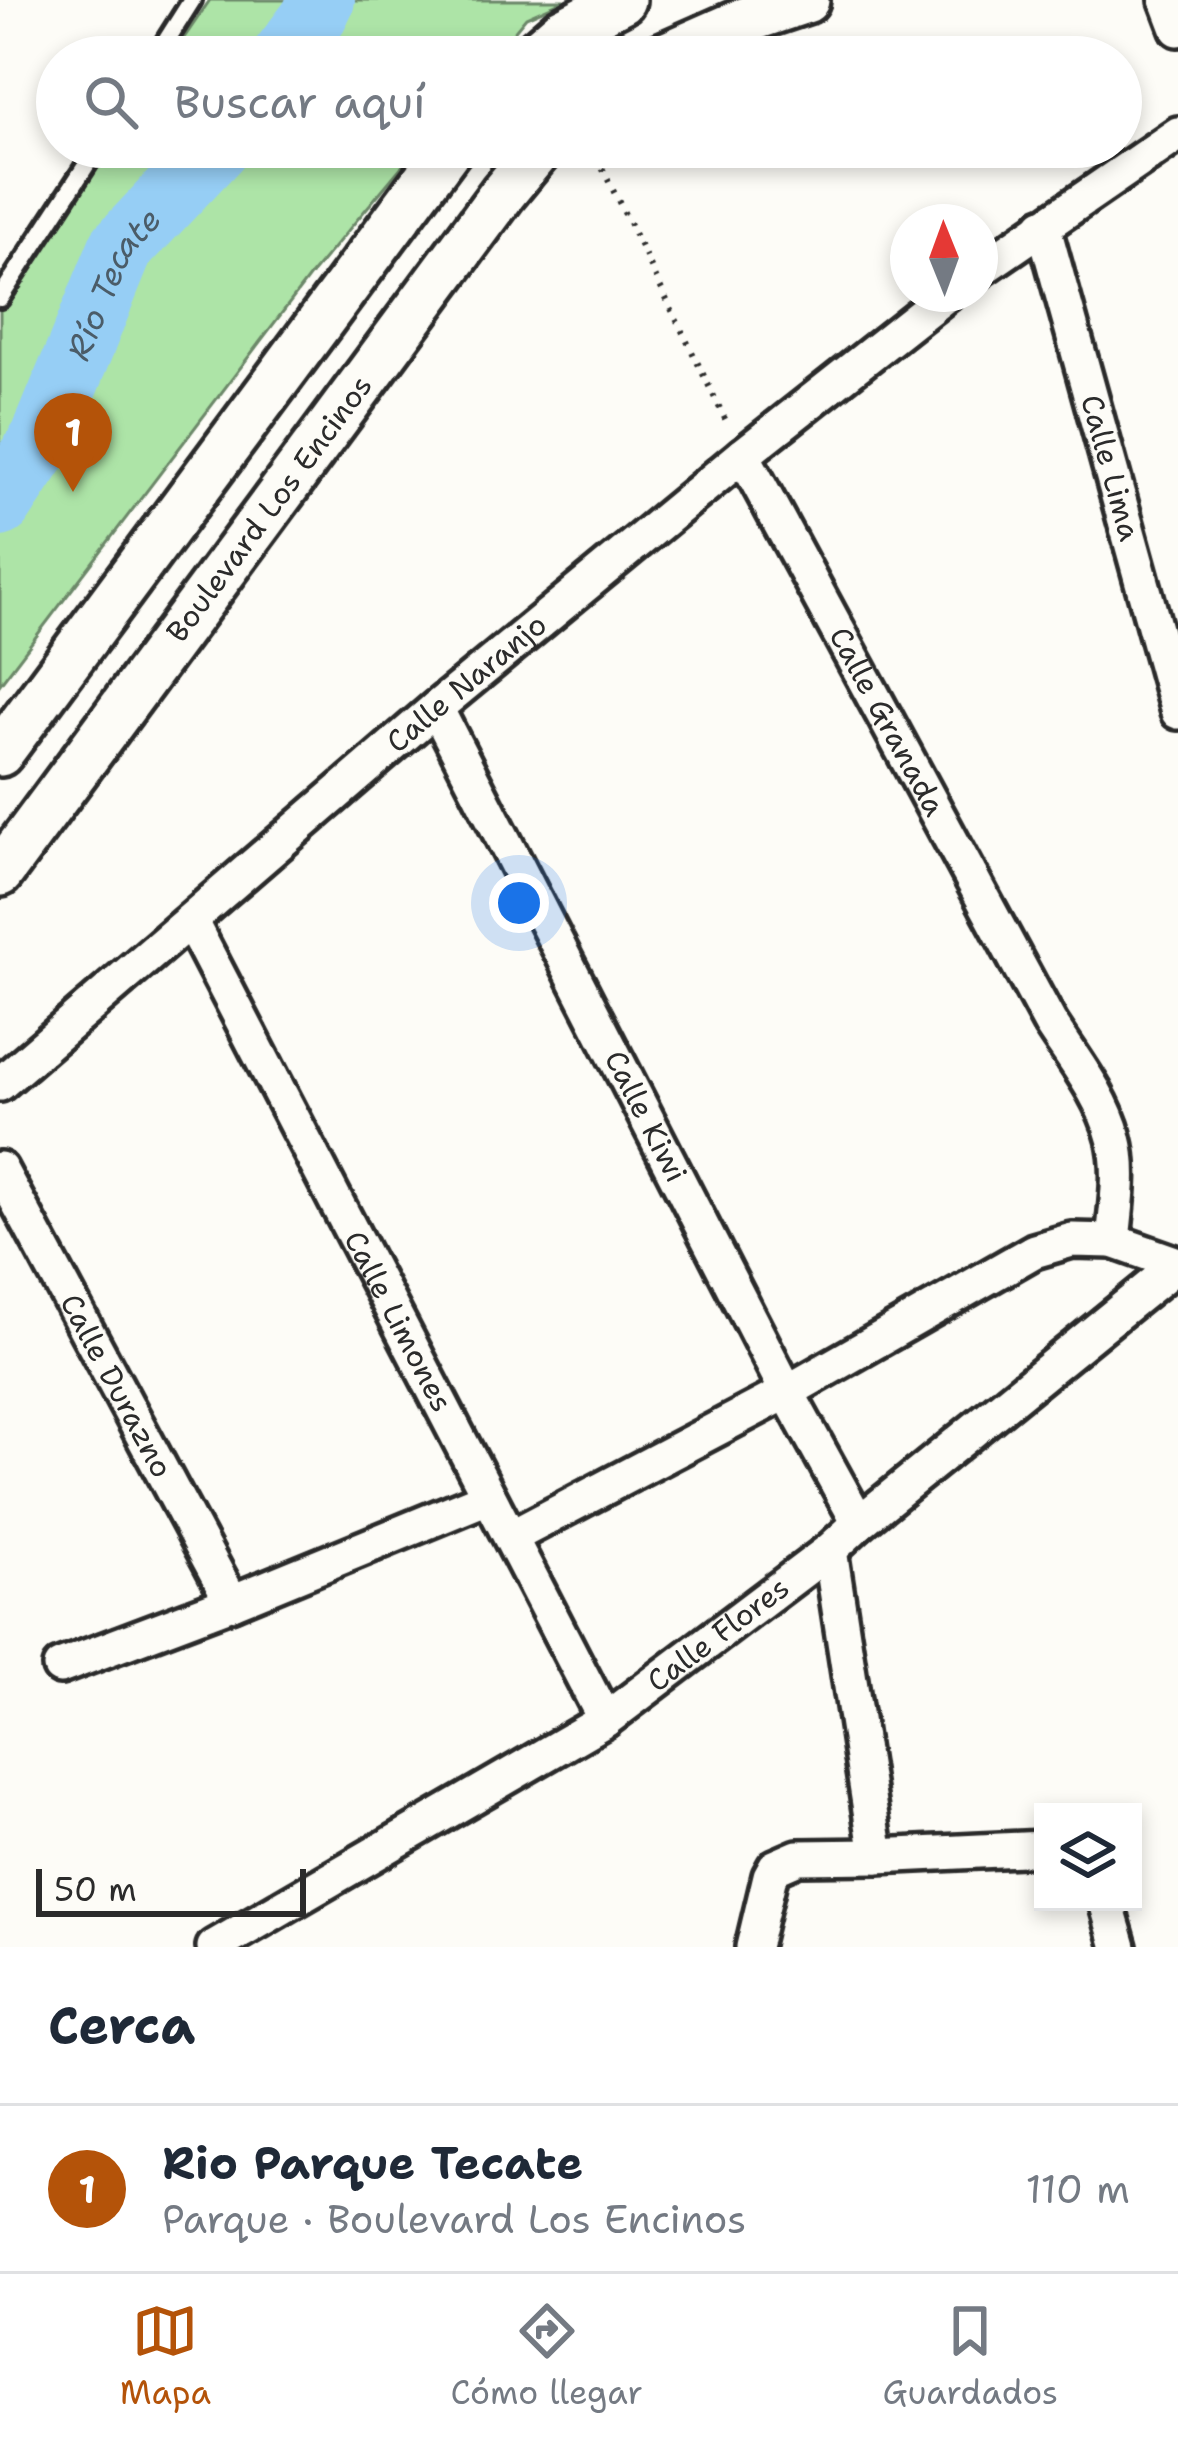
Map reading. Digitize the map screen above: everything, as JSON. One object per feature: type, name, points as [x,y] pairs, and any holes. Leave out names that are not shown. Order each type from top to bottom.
[{"type":"main road","points":[[557,36],[622,0]]},
{"type":"main road","points":[[710,36],[806,0]]},
{"type":"main road","points":[[0,753],[434,168]]},
{"type":"main road","name":"Boulevard Los Encinos","points":[[0,873],[524,168]]},
{"type":"street","points":[[1167,0],[1178,28]]},
{"type":"street","points":[[1142,158],[1178,134]]},
{"type":"street","points":[[998,257],[1128,168]]},
{"type":"street","name":"Calle Lima","points":[[1043,225],[1178,712]]},
{"type":"street","name":"Calle Naranjo","points":[[0,1084],[436,708],[924,312]]},
{"type":"street","name":"Calle Granada","points":[[743,455],[1050,1023],[1104,1109],[1115,1141],[1118,1176],[1112,1241]]},
{"type":"street","name":"Calle Kiwi","points":[[436,708],[859,1523]]},
{"type":"street","name":"Calle Limones","points":[[190,922],[605,1720]]},
{"type":"street","name":"Calle Durazno","points":[[0,1169],[232,1602]]},
{"type":"street","points":[[511,1537],[787,1392],[1034,1251],[1072,1240],[1112,1241],[1178,1264]]},
{"type":"street","name":"Calle Flores","points":[[214,1947],[605,1720],[830,1550],[1178,1264]]},
{"type":"street","points":[[60,1667],[488,1497]]},
{"type":"street","points":[[830,1550],[877,1856]]},
{"type":"street","points":[[753,1947],[775,1867],[798,1857],[1034,1848]]},
{"type":"street","points":[[1109,1911],[1119,1947]]},
{"type":"lane","points":[[169,36],[192,0]]},
{"type":"lane","points":[[0,298],[84,168]]},
{"type":"path","points":[[602,168],[743,455]]},
{"type":"green space","points":[[210,0],[565,0],[526,17],[510,36],[185,36]]},
{"type":"green space","points":[[93,168],[400,168],[310,276],[0,684],[0,300]]},
{"type":"waterway","name":"Río Tecate","points":[[300,36],[322,0]]},
{"type":"waterway","name":"Río Tecate","points":[[0,504],[43,439],[121,248],[196,168]]},
{"type":"place","name":"Rio Parque Tecate","points":[[73,492]]}]
